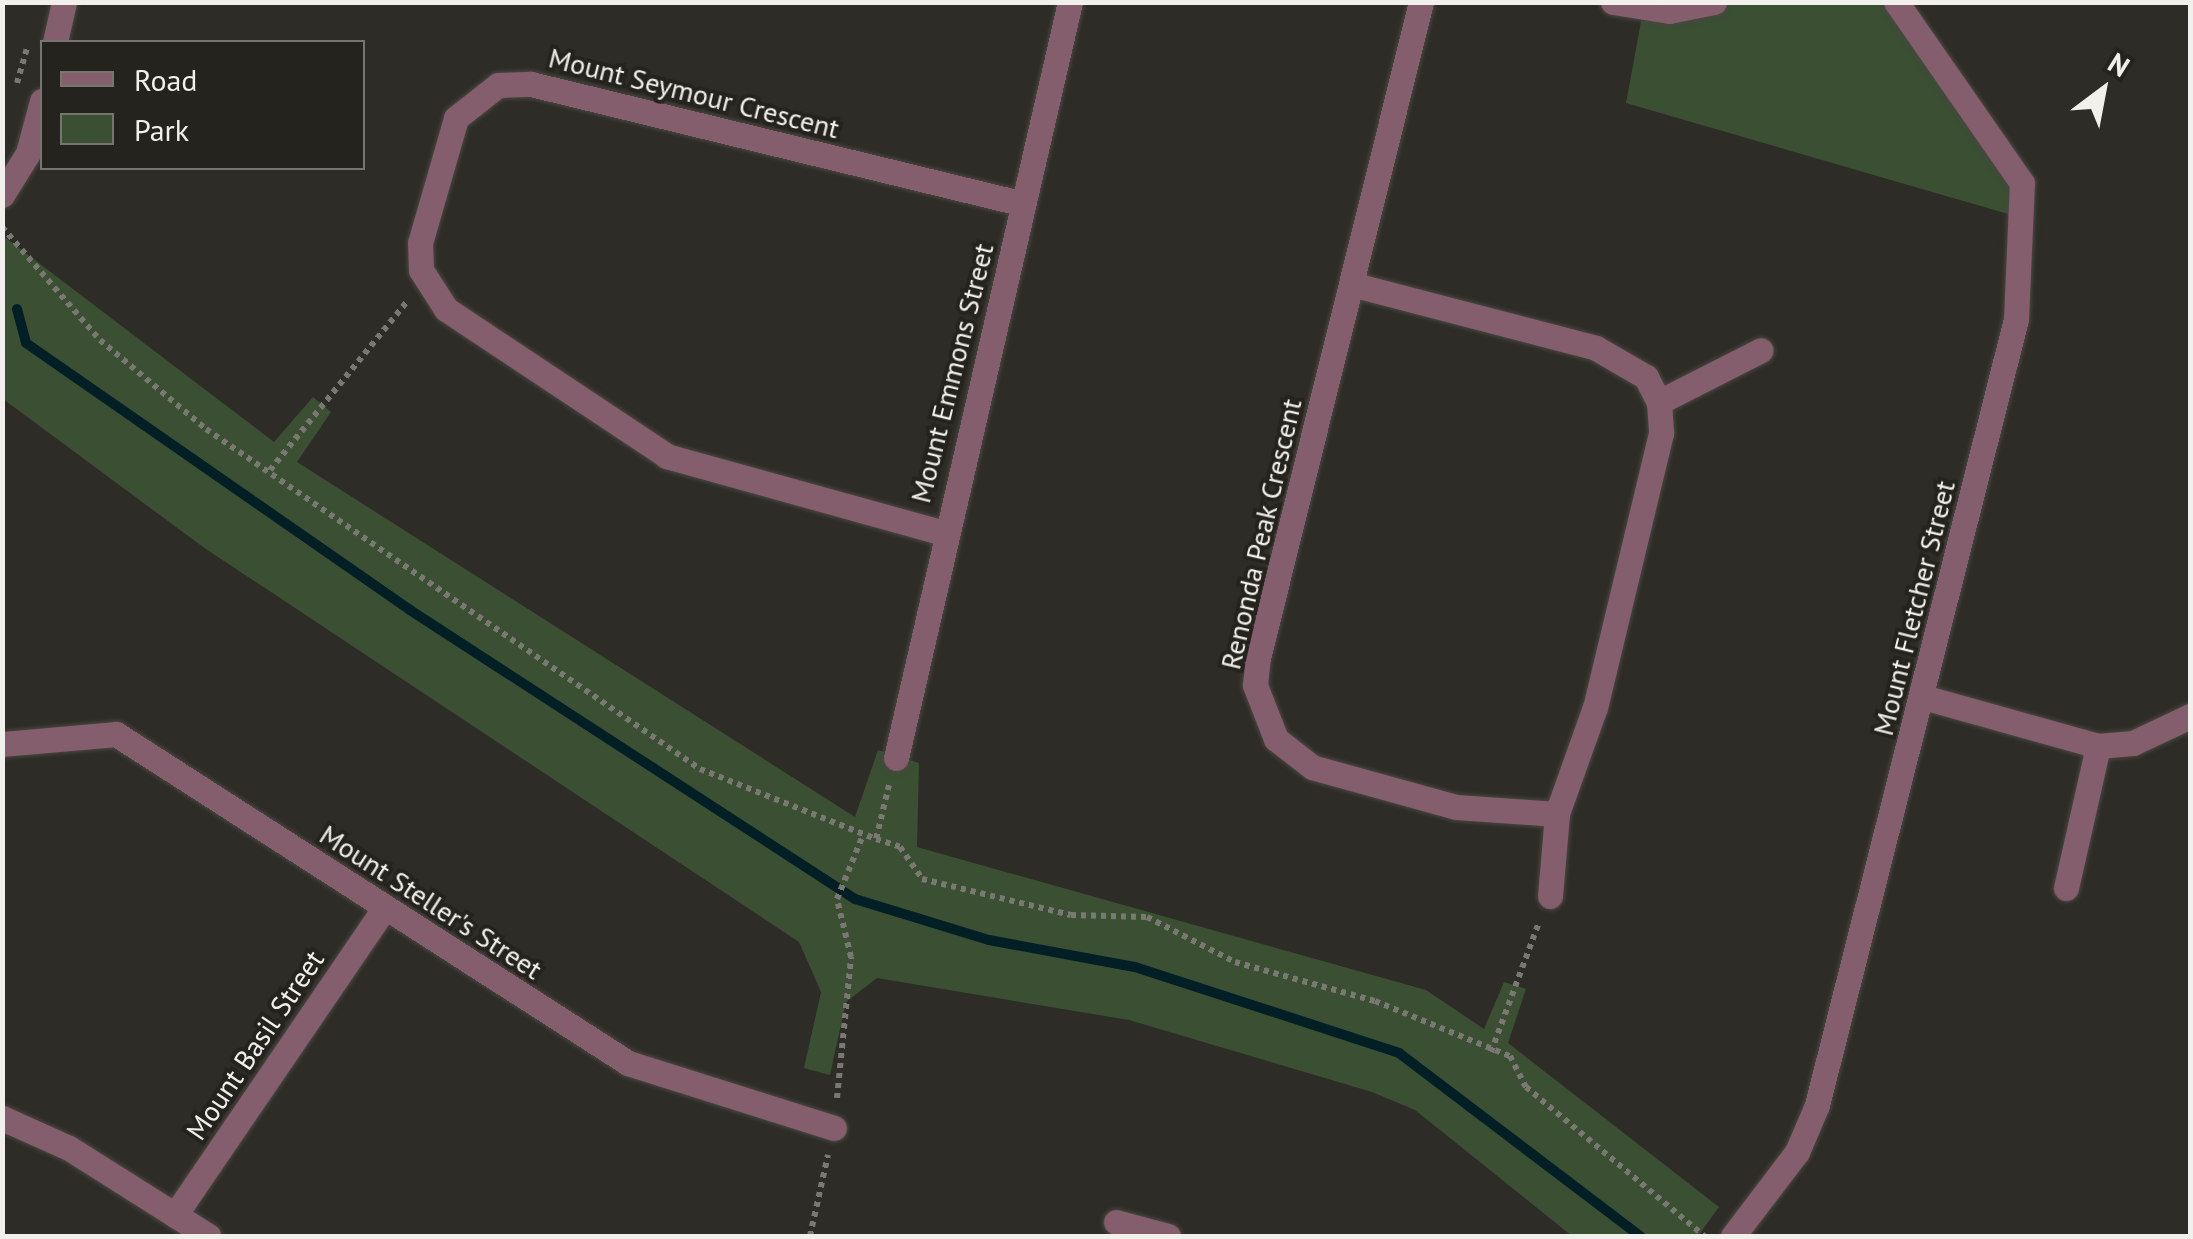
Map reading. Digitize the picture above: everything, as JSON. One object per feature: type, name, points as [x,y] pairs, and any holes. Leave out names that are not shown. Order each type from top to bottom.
[{"type":"street","points":[[55,40],[64,2]]},
{"type":"street","name":"Mount Emmons Street","points":[[896,758],[944,532],[1070,2]]},
{"type":"street","name":"Renonda Peak Crescent","points":[[1421,2],[1258,658],[1260,715],[1312,767],[1456,806],[1557,814]]},
{"type":"street","points":[[1612,2],[1669,12],[1714,2]]},
{"type":"street","name":"Mount Fletcher Street","points":[[1733,1236],[1797,1152],[1817,1104],[2016,319],[2025,201],[2004,150],[1896,2]]},
{"type":"street","name":"Mount Seymour Crescent","points":[[426,281],[420,243],[456,118],[498,85],[531,84],[1024,204]]},
{"type":"street","points":[[2,194],[28,153],[40,108]]},
{"type":"street","points":[[426,281],[474,332],[692,469],[944,532]]},
{"type":"street","points":[[1352,284],[1596,348],[1646,378],[1659,402],[1661,433],[1595,707],[1557,814],[1550,896]]},
{"type":"street","points":[[1659,402],[1761,350]]},
{"type":"street","points":[[1923,697],[2098,746],[2133,743],[2190,716]]},
{"type":"street","name":"Mount Steller's Street","points":[[2,744],[116,734],[628,1063],[834,1128]]},
{"type":"street","points":[[2066,888],[2098,746]]},
{"type":"street","name":"Mount Basil Street","points":[[175,1215],[384,909]]},
{"type":"street","points":[[2,1118],[208,1236]]},
{"type":"street","points":[[1116,1222],[1168,1236]]},
{"type":"path","points":[[12,102],[31,31]]},
{"type":"path","points":[[2,227],[100,340],[270,470],[700,769],[900,848],[922,879],[1071,916],[1147,917],[1236,962],[1375,1001],[1491,1052],[1510,1056],[1526,1087],[1704,1236]]},
{"type":"path","points":[[270,470],[361,348],[426,281]]},
{"type":"path","points":[[876,839],[896,758]]},
{"type":"path","points":[[810,1236],[834,1128],[851,956],[837,899],[863,835]]},
{"type":"path","points":[[1491,1052],[1550,896]]},
{"type":"green space","points":[[1668,3],[1885,3],[2027,186],[2022,218],[1626,103],[1642,16]]},
{"type":"green space","points":[[2,235],[274,442],[313,397],[331,412],[297,462],[855,817],[878,750],[919,763],[917,847],[1426,990],[1484,1029],[1504,982],[1526,989],[1508,1043],[1719,1207],[1698,1236],[1572,1236],[1415,1110],[1372,1092],[1129,1020],[877,978],[846,1002],[830,1075],[804,1068],[821,992],[799,942],[203,547],[3,399]]},
{"type":"waterway","points":[[17,309],[26,343],[410,610],[855,899],[989,940],[1135,967],[1399,1053],[1640,1236]]}]
